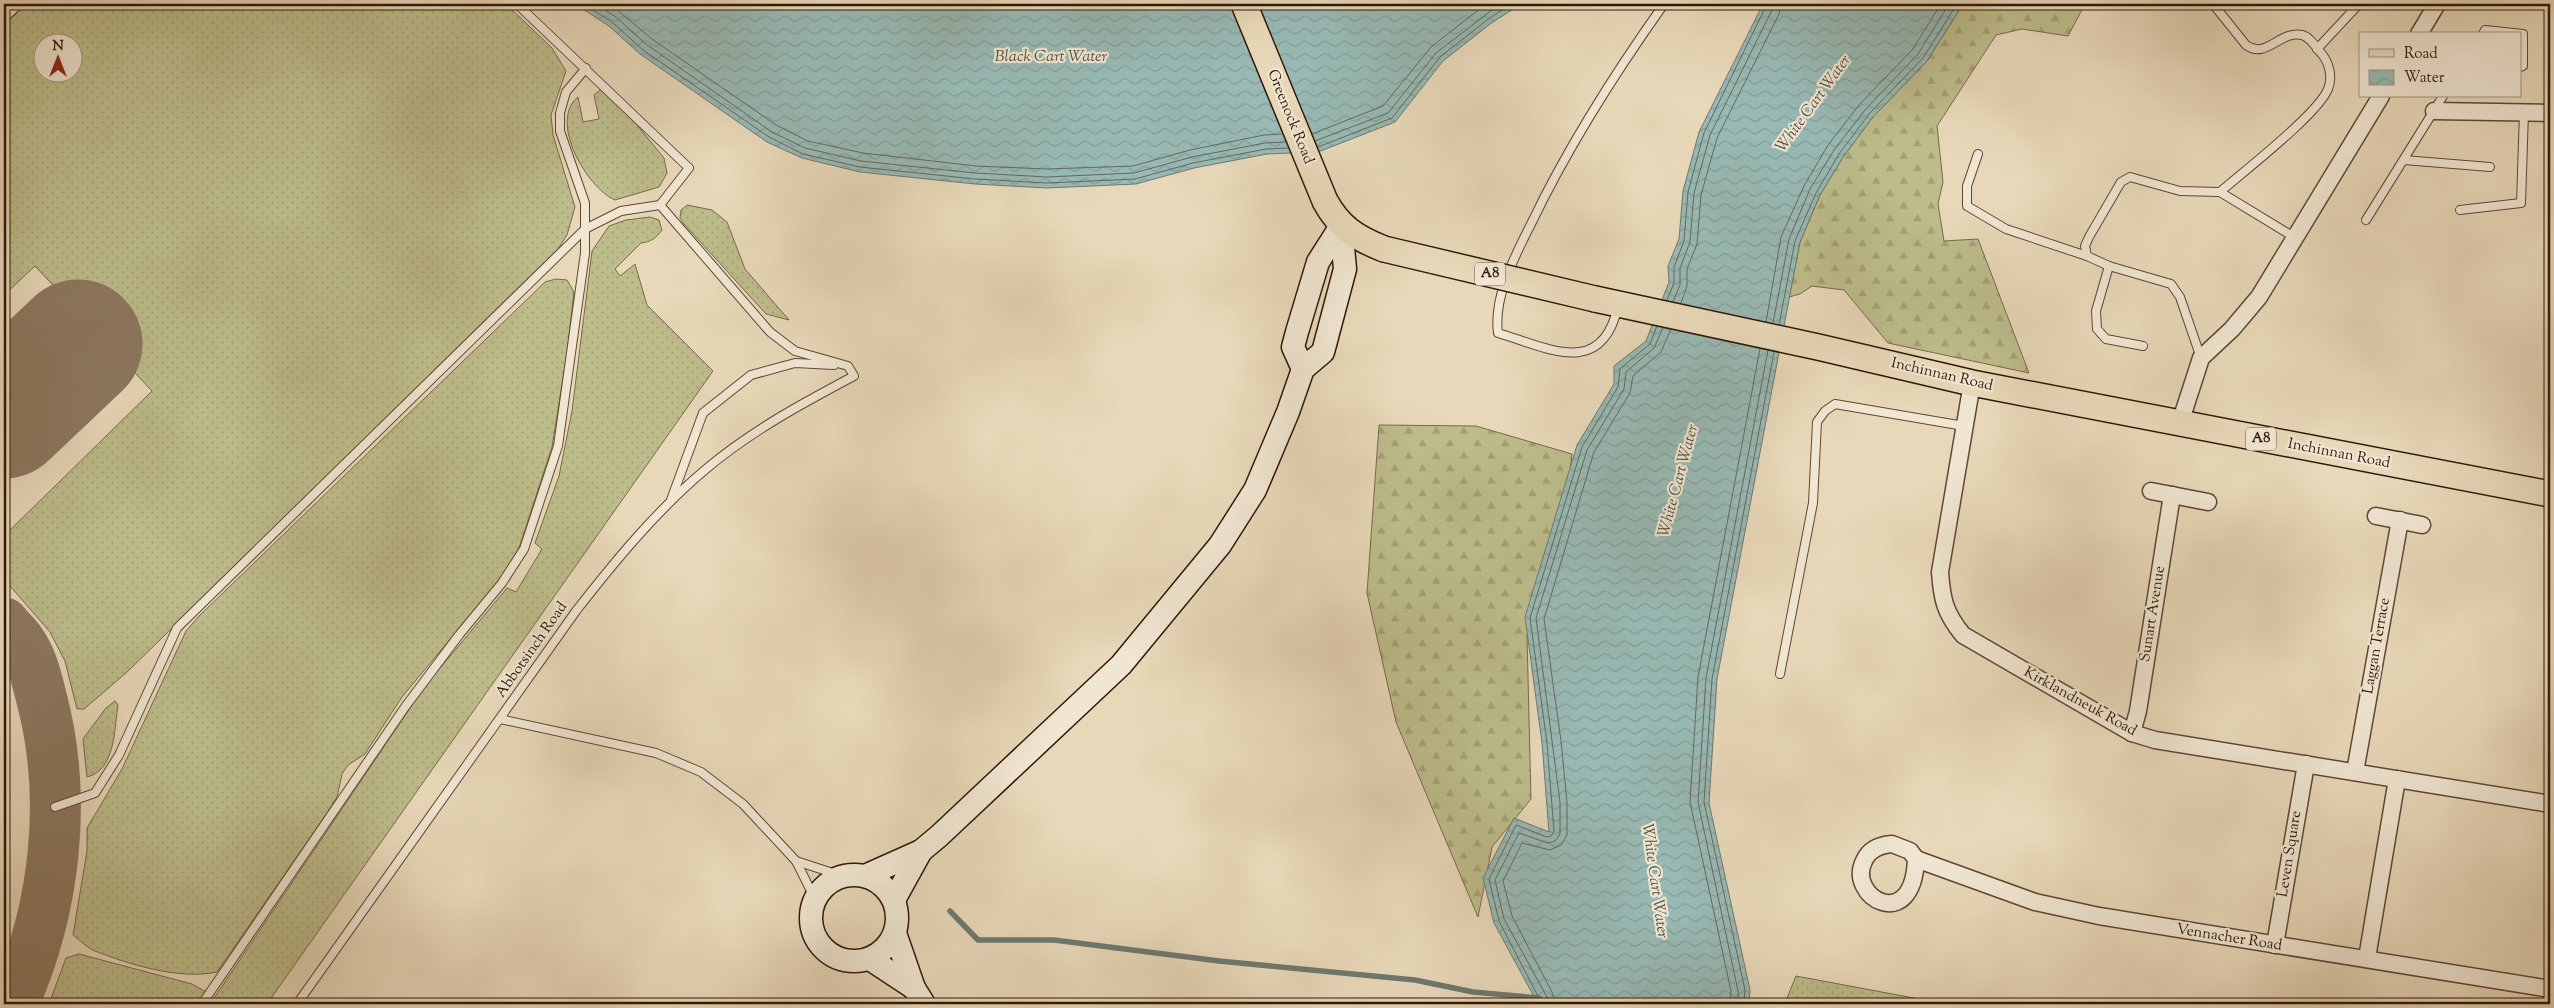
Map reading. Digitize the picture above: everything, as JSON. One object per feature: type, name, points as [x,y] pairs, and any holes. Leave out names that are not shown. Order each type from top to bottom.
[{"type":"main road","name":"Greenock Road","points":[[1244,4],[1320,190],[1334,218],[1342,226]]},
{"type":"main road","name":"Inchinnan Road","points":[[1342,226],[1384,249],[1618,304],[1818,347],[1972,383],[2550,494]]},
{"type":"street","points":[[2420,32],[2438,4]]},
{"type":"street","points":[[2180,423],[2201,358],[2232,329],[2259,297],[2380,98]]},
{"type":"street","points":[[2434,111],[2550,113]]},
{"type":"street","points":[[1303,369],[1293,347],[1318,262],[1342,226]]},
{"type":"street","points":[[894,900],[921,851],[1121,665],[1220,545],[1254,490],[1288,412],[1303,369],[1323,352],[1345,269],[1342,226]]},
{"type":"street","name":"Kirklandneuk Road","points":[[1972,383],[1940,572],[1942,597],[1949,618],[1963,635],[2132,733],[2155,740],[2550,804]]},
{"type":"street","points":[[2151,491],[2208,502]]},
{"type":"street","name":"Sunart Avenue","points":[[2132,733],[2138,711],[2172,495]]},
{"type":"street","points":[[2376,516],[2422,525]]},
{"type":"street","name":"Laggan Terrace","points":[[2355,772],[2400,520]]},
{"type":"street","name":"Leven Square","points":[[2275,945],[2306,764]]},
{"type":"street","points":[[2367,958],[2397,779]]},
{"type":"street","points":[[865,876],[921,851]]},
{"type":"street","name":"Vennacher Road","points":[[1916,859],[2035,902],[2099,916],[2550,989]]},
{"type":"street","points":[[842,876],[865,876],[877,881],[887,889],[894,900],[898,916],[895,933],[881,953],[870,959],[857,962],[844,961],[832,956],[821,948],[814,937],[810,924],[810,911],[814,899],[822,888],[842,876]]},
{"type":"street","points":[[895,933],[919,996]]},
{"type":"street","points":[[870,959],[919,996]]},
{"type":"lane","points":[[4,18],[19,4]]},
{"type":"lane","points":[[55,807],[95,793],[119,755],[177,628],[585,229],[621,210],[660,206],[689,168],[517,4]]},
{"type":"lane","points":[[1618,304],[1615,318],[1598,347],[1583,352],[1561,352],[1498,333],[1497,322],[1501,297],[1517,252],[1559,165],[1602,95],[1664,4]]},
{"type":"lane","points":[[2213,4],[2252,50],[2263,50],[2278,39],[2294,34],[2307,37],[2325,57],[2330,81],[2327,91],[2312,111],[2220,192]]},
{"type":"lane","points":[[2317,48],[2359,4]]},
{"type":"lane","points":[[2484,32],[2485,30],[2504,32]]},
{"type":"lane","points":[[2522,34],[2522,66]]},
{"type":"lane","points":[[202,1004],[405,707],[459,635],[502,583],[524,549],[558,446],[585,253],[585,203],[560,131],[560,113],[566,92],[586,68]]},
{"type":"lane","points":[[2366,220],[2442,98]]},
{"type":"lane","points":[[2460,210],[2521,203],[2524,112]]},
{"type":"lane","points":[[1978,154],[1967,186],[1967,206],[2006,229],[2087,256],[2110,266],[2171,284],[2180,297],[2201,358]]},
{"type":"lane","points":[[2404,160],[2490,167]]},
{"type":"lane","points":[[2087,256],[2085,246],[2089,237],[2125,178],[2137,179],[2180,191],[2220,192],[2294,237]]},
{"type":"lane","points":[[660,206],[770,332],[796,351],[848,366]]},
{"type":"lane","points":[[2110,266],[2096,311],[2097,329],[2106,339],[2143,346]]},
{"type":"lane","points":[[670,503],[703,413],[751,375],[794,363],[848,366]]},
{"type":"lane","name":"Abbotsinch Road","points":[[297,1004],[576,611],[620,556],[670,503],[706,469],[745,440],[798,406],[854,376],[848,366]]},
{"type":"lane","points":[[1780,674],[1813,503],[1817,422],[1825,411],[1835,404],[1964,426]]},
{"type":"lane","points":[[500,719],[656,753],[701,772],[744,804],[796,861],[814,899]]},
{"type":"lane","points":[[796,861],[842,876]]},
{"type":"green space","points":[[27,4],[506,4],[552,48],[566,71],[551,115],[553,135],[575,207],[567,235],[553,257],[126,673],[84,709],[77,709],[65,661],[50,632],[4,579],[4,536],[152,391],[35,266],[4,295],[4,25]]},
{"type":"green space","points":[[1963,4],[2085,4],[2068,36],[2022,29],[1996,35],[1937,126],[1943,182],[1938,204],[1944,241],[1978,239],[2029,373],[1888,343],[1844,290],[1812,286],[1800,294],[1789,297],[1800,242],[1820,195],[1843,157],[1873,117],[1927,61]]},
{"type":"green space","points":[[605,86],[664,158],[667,173],[659,187],[615,200],[604,193],[593,182],[583,168],[569,137],[567,122],[570,108],[578,97],[583,122],[599,119],[594,95]]},
{"type":"green space","points":[[687,205],[712,210],[727,222],[745,269],[789,320],[766,314],[684,224],[680,218],[681,210]]},
{"type":"green space","points":[[650,217],[659,220],[662,230],[653,239],[641,243],[615,269],[620,276],[635,264],[647,305],[713,371],[267,1004],[210,1004],[425,686],[507,588],[516,592],[542,549],[535,543],[559,476],[572,411],[592,251],[609,226],[626,220]]},
{"type":"green space","points":[[556,279],[567,280],[574,292],[567,353],[552,447],[519,548],[500,579],[402,697],[365,754],[348,765],[342,774],[337,797],[327,813],[217,972],[188,974],[156,970],[139,966],[89,948],[73,935],[87,851],[87,828],[122,769],[186,631],[199,616],[545,282]]},
{"type":"green space","points":[[1379,425],[1476,426],[1572,454],[1568,491],[1527,636],[1531,799],[1492,847],[1478,917],[1396,722],[1367,593]]},
{"type":"green space","points":[[115,701],[118,705],[112,747],[104,766],[96,773],[87,777],[83,739],[106,708]]},
{"type":"green space","points":[[79,954],[192,984],[206,992],[198,1004],[49,1004],[66,958]]},
{"type":"green space","points":[[1796,976],[1946,1004],[1787,1004],[1787,998]]},
{"type":"water","name":"Black Cart Water","points":[[575,4],[1521,4],[1490,24],[1443,61],[1395,122],[1318,152],[1267,154],[1194,168],[1136,184],[1047,188],[975,184],[860,172],[802,158],[767,142],[640,54],[609,26]]},
{"type":"water","name":"White Cart Water","points":[[1763,4],[1963,4],[1927,61],[1873,117],[1843,157],[1820,195],[1800,242],[1717,679],[1709,803],[1750,990],[1749,1004],[1538,1004],[1494,923],[1483,878],[1514,818],[1549,832],[1542,743],[1525,617],[1577,445],[1614,384],[1614,366],[1646,341],[1669,282],[1668,266],[1679,239],[1683,191],[1699,132]]},
{"type":"waterway","points":[[950,911],[978,940],[1054,940],[1219,961],[1415,980],[1473,992],[1539,998]]},
{"type":"taxiway","points":[[4,623],[17,638],[32,663],[42,700],[50,738],[54,776],[55,815],[53,854],[39,931],[13,1004]]},
{"type":"runway","points":[[4,414],[78,344]]}]
